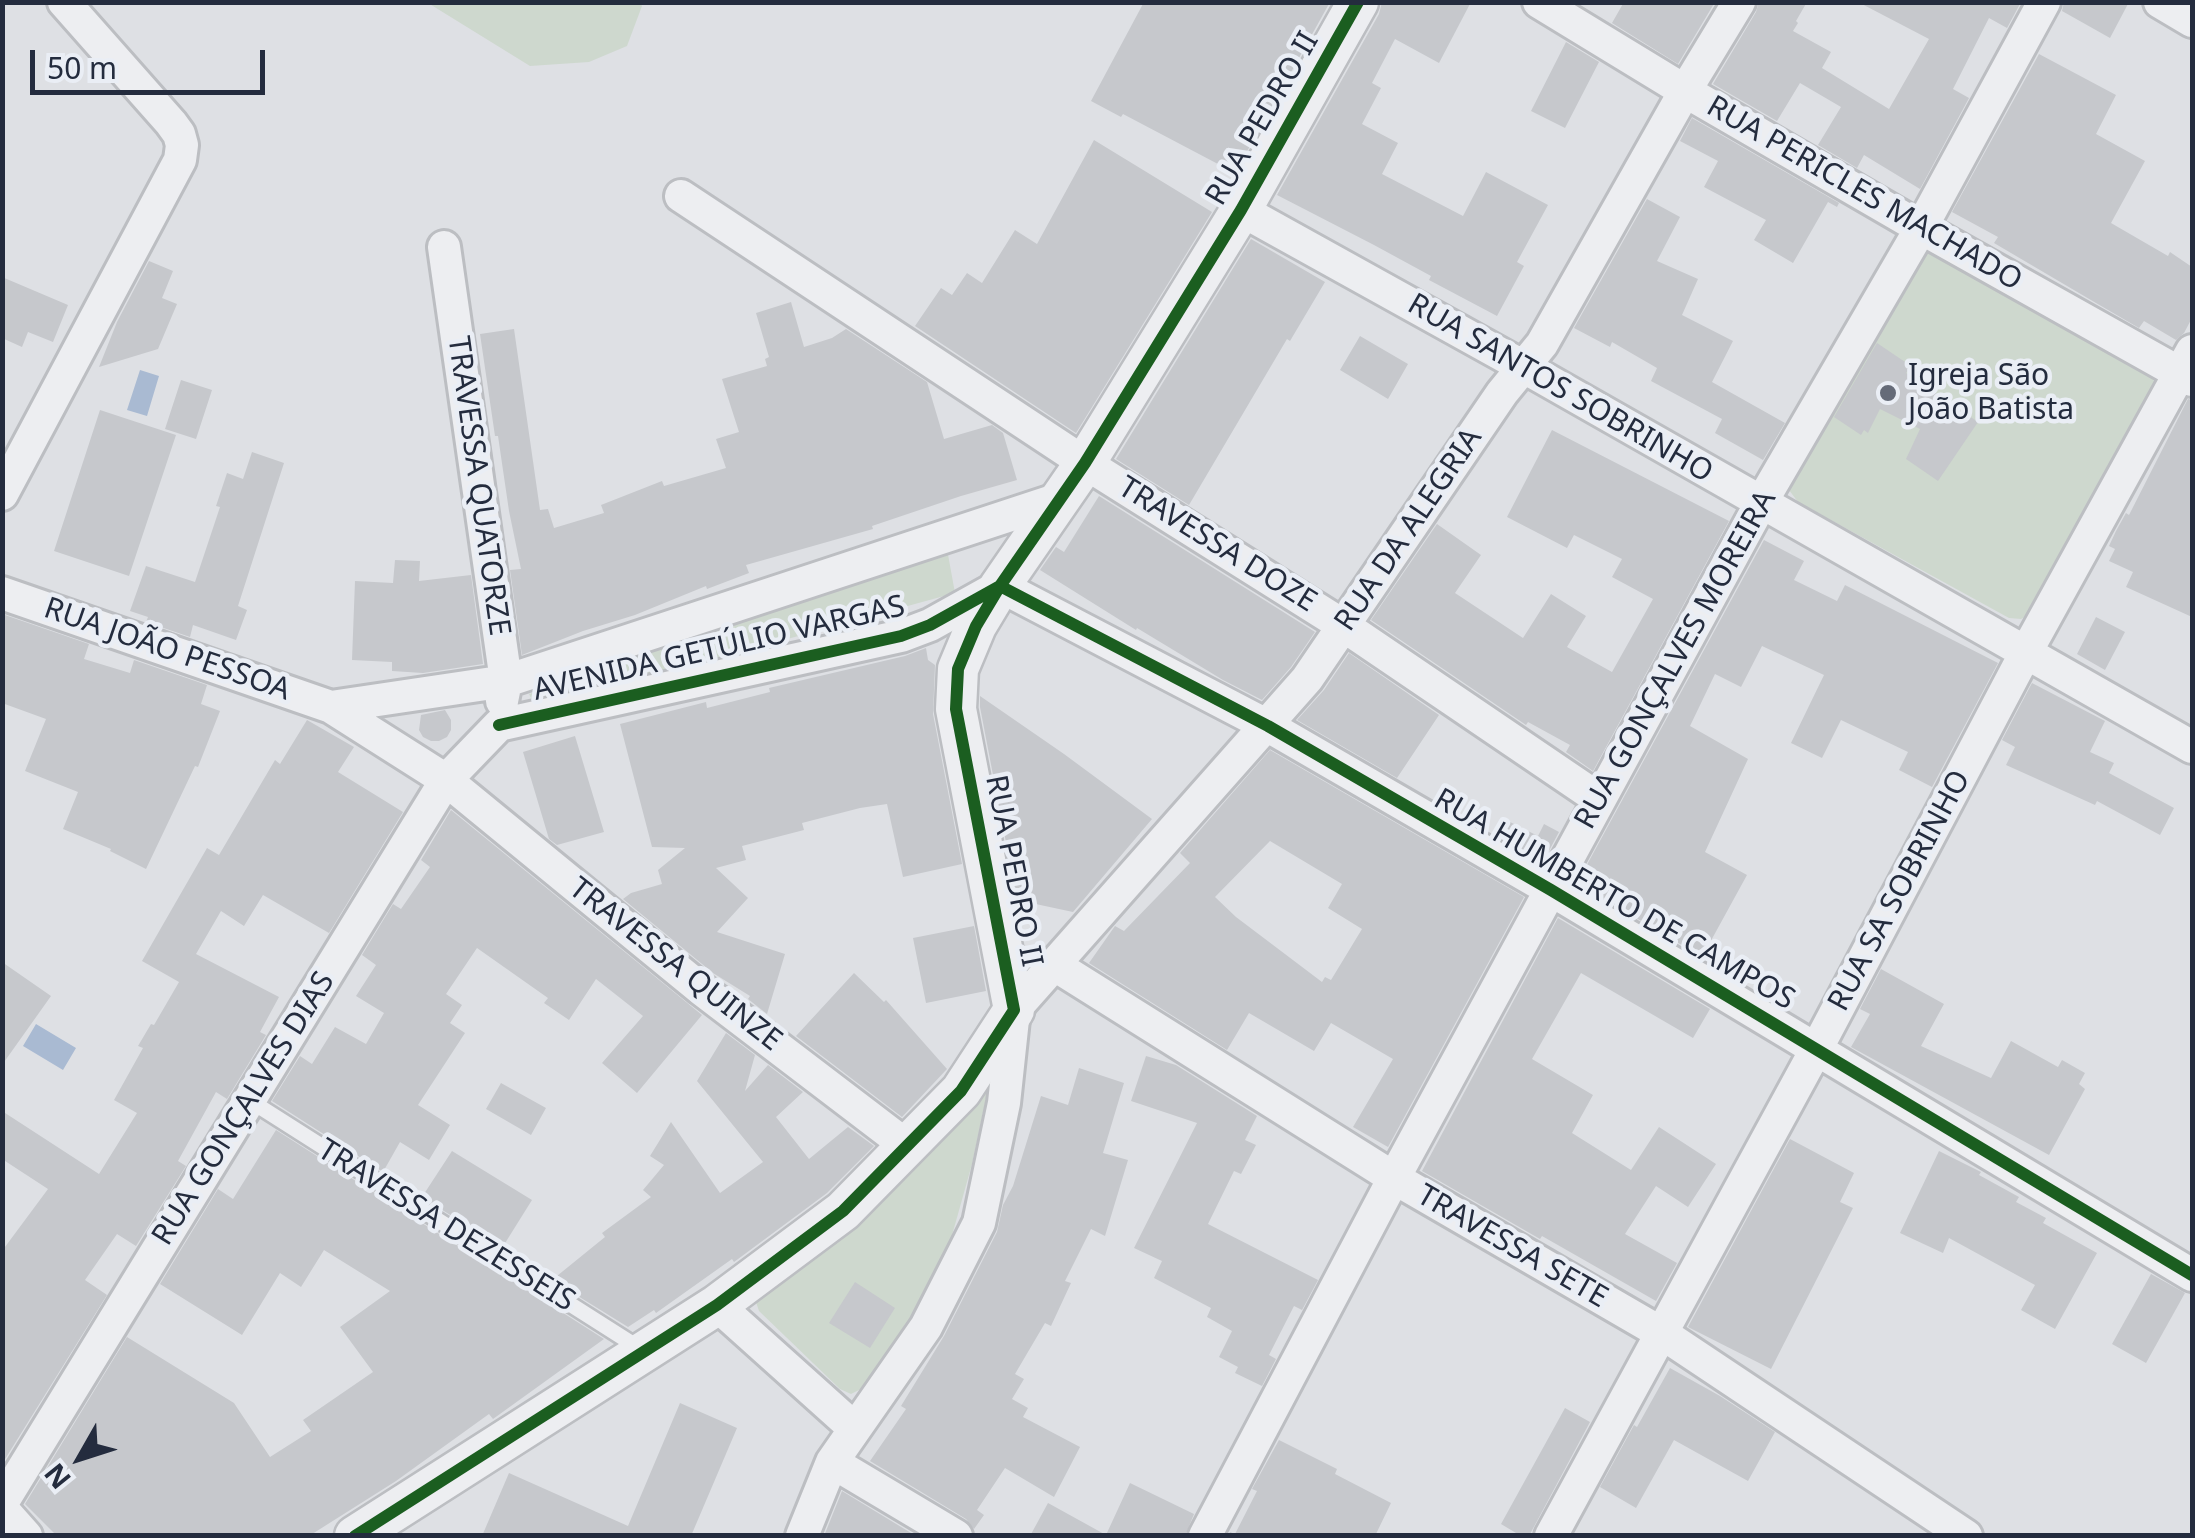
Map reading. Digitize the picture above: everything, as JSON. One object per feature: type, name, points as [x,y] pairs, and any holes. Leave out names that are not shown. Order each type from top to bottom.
[{"type":"street","points":[[2,494],[180,160],[182,145],[180,134],[171,123],[64,2]]},
{"type":"street","name":"RUA PEDRO II","points":[[355,1536],[717,1305],[843,1211],[961,1091],[1014,1010],[956,708],[958,669],[976,626],[1085,463],[1240,210],[1358,2]]},
{"type":"street","name":"RUA PERICLES MACHADO","points":[[1538,2],[1921,228],[2188,368]]},
{"type":"street","name":"RUA DA ALEGRIA","points":[[1014,1010],[1307,680],[1502,392],[1542,344],[1739,2]]},
{"type":"street","name":"RUA GONÇALVES MOREIRA","points":[[1205,1536],[1760,503],[1921,228],[2044,2]]},
{"type":"street","points":[[2160,2],[2192,22]]},
{"type":"street","name":"TRAVESSA DOZE","points":[[682,196],[1085,463],[1344,626],[1599,799]]},
{"type":"street","name":"RUA SANTOS SOBRINHO","points":[[1240,210],[1524,367],[2192,748]]},
{"type":"street","name":"TRAVESSA QUATORZE","points":[[444,247],[506,681],[499,725]]},
{"type":"street","name":"RUA SA SOBRINHO","points":[[1551,1536],[1817,1048],[2025,654],[2188,368]]},
{"type":"street","name":"AVENIDA GETÚLIO VARGAS","points":[[506,681],[1062,498]]},
{"type":"street","name":"AVENIDA GETÚLIO VARGAS","points":[[499,725],[901,636],[930,626],[1000,586]]},
{"type":"street","name":"RUA HUMBERTO DE CAMPOS","points":[[1000,586],[1268,726],[1817,1048],[2192,1275]]},
{"type":"street","name":"RUA JOÃO PESSOA","points":[[2,593],[331,707],[446,780]]},
{"type":"street","name":"RUA JOÃO PESSOA","points":[[331,707],[506,681]]},
{"type":"street","name":"RUA GONÇALVES DIAS","points":[[2,1506],[446,780],[499,725]]},
{"type":"street","name":"TRAVESSA QUINZE","points":[[446,780],[701,988],[907,1146]]},
{"type":"street","name":"TRAVESSA SETE","points":[[1053,964],[1394,1178],[1662,1334],[1966,1536]]},
{"type":"street","points":[[802,1536],[832,1462],[926,1327],[979,1223],[1004,1103],[1014,1010]]},
{"type":"street","points":[[717,1305],[854,1428]]},
{"type":"street","points":[[832,1462],[956,1536]]},
{"type":"street","points":[[2,1506],[26,1536]]},
{"type":"lane","name":"TRAVESSA DEZESSEIS","points":[[249,1100],[642,1350]]},
{"type":"shaded area","points":[[428,3],[640,3],[627,46],[589,62],[530,66]]},
{"type":"shaded area","points":[[1927,252],[2145,372],[2157,388],[2029,615],[2021,619],[2009,618],[1798,502],[1789,490],[1788,482],[1919,254]]},
{"type":"shaded area","points":[[947,549],[955,593],[536,708],[529,694]]},
{"type":"shaded area","points":[[991,1075],[972,1164],[942,1271],[861,1389],[851,1394],[840,1389],[759,1311],[759,1290],[848,1232]]},
{"type":"water","points":[[140,370],[159,376],[147,416],[127,410]]},
{"type":"water","points":[[36,1024],[76,1048],[63,1070],[23,1046]]},
{"type":"building","points":[[1144,2],[1330,2],[1235,173],[1091,101]]},
{"type":"building","points":[[1382,2],[1471,2],[1439,63],[1395,39],[1372,83],[1381,88],[1362,124],[1398,143],[1382,174],[1463,216],[1486,172],[1548,205],[1517,262],[1524,266],[1497,316],[1429,280],[1431,276],[1277,195],[1379,14]]},
{"type":"building","points":[[1624,2],[1715,2],[1678,64],[1612,23]]},
{"type":"building","points":[[1759,2],[1807,2],[1793,31],[1831,52],[1822,68],[1889,109],[1929,39],[1858,2],[2021,2],[2007,28],[1989,18],[1953,89],[1969,98],[1920,189],[1864,155],[1857,168],[1818,145],[1841,107],[1800,83],[1777,121],[1713,84]]},
{"type":"building","points":[[2064,2],[2129,2],[2110,38],[2062,11]]},
{"type":"building","points":[[1566,42],[1599,62],[1565,128],[1531,111]]},
{"type":"building","points":[[2039,54],[2116,95],[2096,134],[2145,161],[2111,223],[2192,267],[2192,318],[2176,340],[2144,321],[2139,328],[1994,243],[1998,237],[1952,212]]},
{"type":"building","points":[[1692,118],[1839,203],[1837,207],[1828,202],[1793,263],[1754,240],[1766,220],[1704,187],[1718,161],[1680,141]]},
{"type":"building","points":[[1094,140],[1212,212],[1076,433],[915,326],[941,288],[952,295],[967,273],[982,283],[1015,230],[1037,244]]},
{"type":"building","points":[[1647,199],[1680,217],[1657,261],[1698,279],[1682,315],[1733,341],[1712,382],[1785,423],[1763,460],[1715,433],[1722,419],[1651,381],[1657,368],[1612,342],[1610,347],[1574,328]]},
{"type":"building","points":[[1251,239],[1325,282],[1189,505],[1116,459]]},
{"type":"building","points":[[149,261],[173,271],[162,298],[177,304],[158,349],[99,367],[117,322]]},
{"type":"building","points":[[2,277],[68,305],[53,342],[28,332],[22,347],[2,338]]},
{"type":"building","points":[[791,302],[804,347],[846,329],[927,382],[944,439],[992,425],[1003,433],[1017,480],[872,526],[873,529],[746,565],[749,573],[522,655],[510,570],[521,569],[480,334],[514,329],[540,510],[548,509],[554,528],[604,513],[601,505],[662,481],[664,486],[726,468],[716,439],[739,432],[722,379],[767,366],[765,359],[769,357],[756,313]]},
{"type":"building","points":[[1360,336],[1408,364],[1388,399],[1340,370]]},
{"type":"building","name":"Igreja São João Batista","points":[[1877,343],[1911,366],[1906,373],[1978,422],[1938,481],[1906,459],[1920,429],[1880,409],[1868,433],[1864,430],[1861,435],[1834,417]]},
{"type":"building","points":[[181,380],[212,390],[196,439],[165,429]]},
{"type":"building","points":[[2188,399],[2192,400],[2192,617],[2126,587],[2133,572],[2109,561],[2115,549],[2109,546],[2116,531],[2126,513],[2129,515]]},
{"type":"building","points":[[100,410],[176,435],[129,576],[54,551]]},
{"type":"building","points":[[1552,430],[1729,521],[1593,771],[1566,752],[1570,745],[1528,722],[1526,725],[1371,620],[1437,524],[1481,555],[1455,593],[1523,638],[1551,594],[1586,616],[1567,647],[1612,672],[1653,599],[1612,577],[1622,559],[1574,535],[1567,548],[1507,517]]},
{"type":"building","points":[[252,452],[284,463],[238,606],[247,610],[236,640],[193,625],[190,637],[146,622],[148,617],[130,611],[146,566],[195,582],[227,473],[243,479]]},
{"type":"building","points":[[1099,496],[1315,632],[1262,700],[1136,630],[1040,570],[1056,547],[1064,552]]},
{"type":"building","points":[[1764,540],[1804,561],[1794,580],[1837,601],[1845,585],[1998,663],[1932,787],[1899,770],[1908,752],[1841,720],[1822,758],[1791,743],[1824,675],[1762,646],[1741,687],[1715,674],[1690,726],[1748,759],[1705,852],[1747,875],[1702,957],[1577,883]]},
{"type":"building","points":[[395,560],[420,561],[419,581],[471,575],[483,664],[423,673],[392,671],[392,662],[352,660],[355,581],[393,583]]},
{"type":"building","points":[[2,614],[89,644],[84,659],[130,673],[134,660],[207,685],[201,704],[220,711],[198,767],[195,766],[146,869],[63,829],[78,792],[25,771],[46,719],[2,703]]},
{"type":"building","points":[[2096,617],[2125,632],[2105,670],[2077,654]]},
{"type":"building","points":[[926,648],[928,660],[935,665],[933,714],[962,864],[903,877],[887,804],[802,823],[804,830],[742,846],[746,860],[716,868],[748,898],[717,932],[785,954],[767,1014],[748,999],[750,996],[713,973],[623,899],[662,884],[658,870],[685,848],[652,847],[620,724],[706,702],[707,708]]},
{"type":"building","points":[[1349,653],[1439,715],[1397,778],[1297,720]]},
{"type":"building","points":[[2032,683],[2105,721],[2090,752],[2114,763],[2109,773],[2174,808],[2160,835],[2097,801],[2095,805],[2006,765],[2015,747],[2002,740]]},
{"type":"building","points":[[980,696],[1152,819],[1073,912],[1017,900]]},
{"type":"building","points":[[445,710],[451,720],[447,737],[431,741],[423,737],[419,730],[421,715]]},
{"type":"building","points":[[307,720],[354,747],[338,772],[403,812],[329,933],[263,895],[244,926],[221,911],[196,954],[279,997],[260,1032],[266,1035],[227,1099],[216,1092],[178,1161],[186,1166],[136,1246],[117,1234],[85,1280],[107,1295],[2,1464],[2,1251],[48,1189],[2,1159],[2,1111],[99,1174],[137,1113],[114,1100],[143,1048],[138,1046],[179,982],[142,961],[207,848],[219,855],[275,760],[280,764]]},
{"type":"building","points":[[575,736],[604,832],[557,845],[549,839],[523,752]]},
{"type":"building","points":[[1270,750],[1524,897],[1388,1147],[1353,1127],[1393,1059],[1331,1023],[1314,1051],[1249,1013],[1227,1050],[1089,963],[1115,926],[1124,931],[1190,863],[1180,853]],"holes":[[[1270,841],[1342,884],[1328,908],[1362,929],[1331,980],[1325,977],[1322,982],[1215,897]]]},
{"type":"building","points":[[451,810],[702,1015],[637,1093],[602,1063],[643,1016],[596,979],[569,1020],[544,1003],[548,998],[477,948],[446,994],[462,1005],[450,1023],[465,1033],[418,1105],[450,1125],[429,1160],[400,1142],[383,1172],[272,1101],[300,1056],[312,1064],[335,1027],[366,1044],[384,1013],[356,996],[376,965],[362,955],[393,904],[401,909],[430,867],[421,860]]},
{"type":"building","points":[[1510,822],[1538,836],[1544,824],[1559,832],[1543,862],[1502,838]]},
{"type":"building","points":[[1558,918],[1710,1009],[1693,1038],[1581,973],[1532,1059],[1593,1095],[1572,1133],[1631,1170],[1659,1127],[1716,1164],[1688,1207],[1656,1186],[1625,1234],[1677,1263],[1656,1301],[1422,1171]]},
{"type":"building","points":[[974,926],[986,991],[926,1003],[913,938]]},
{"type":"building","points":[[2,962],[51,996],[2,1065]]},
{"type":"building","points":[[1881,969],[1944,1004],[1921,1046],[1991,1078],[2011,1041],[2058,1067],[2062,1060],[2085,1073],[2079,1084],[2085,1089],[2049,1155],[1851,1047],[1870,1014],[1860,1009]]},
{"type":"building","points":[[854,973],[886,1000],[947,1069],[902,1117],[796,1036]]},
{"type":"building","points":[[726,1033],[755,1055],[745,1091],[768,1065],[803,1092],[776,1117],[809,1159],[848,1127],[874,1146],[827,1193],[734,1262],[732,1259],[656,1313],[654,1310],[628,1327],[552,1280],[605,1237],[602,1233],[651,1197],[643,1190],[664,1165],[650,1156],[671,1122],[720,1193],[763,1162],[697,1081]]},
{"type":"building","points":[[1146,1056],[1176,1065],[1257,1116],[1245,1140],[1256,1145],[1241,1174],[1234,1171],[1208,1224],[1318,1280],[1302,1310],[1294,1306],[1269,1355],[1276,1359],[1262,1386],[1235,1373],[1238,1367],[1219,1357],[1232,1331],[1207,1317],[1211,1308],[1154,1278],[1162,1261],[1134,1248],[1197,1123],[1131,1101]]},
{"type":"building","points":[[1079,1068],[1124,1083],[1103,1153],[1128,1160],[1105,1236],[1091,1229],[1065,1281],[1071,1283],[1051,1326],[1045,1323],[1015,1374],[1024,1379],[1012,1399],[1028,1408],[1023,1417],[1080,1447],[1054,1497],[1005,1468],[977,1510],[984,1515],[974,1529],[966,1519],[870,1461],[906,1409],[901,1406],[944,1336],[997,1232],[1041,1096],[1068,1105]]},
{"type":"building","points":[[501,1083],[546,1108],[531,1135],[486,1109]]},
{"type":"building","points":[[276,1130],[604,1339],[493,1419],[489,1414],[396,1481],[309,1536],[57,1536],[25,1504],[127,1337],[234,1403],[270,1457],[311,1431],[303,1420],[373,1372],[340,1327],[390,1291],[324,1250],[301,1287],[280,1273],[242,1335],[160,1284],[218,1189],[233,1199]]},
{"type":"building","points":[[1790,1139],[1854,1173],[1840,1202],[1853,1208],[1771,1369],[1688,1327]]},
{"type":"building","points":[[452,1151],[532,1200],[502,1248],[422,1197]]},
{"type":"building","points":[[1939,1151],[1981,1172],[1979,1175],[2019,1197],[2016,1202],[2046,1218],[2043,1223],[2097,1253],[2055,1329],[2021,1310],[2035,1285],[1949,1238],[1943,1253],[1900,1233]]},
{"type":"building","points":[[2151,1274],[2185,1293],[2146,1363],[2112,1344]]},
{"type":"building","points":[[855,1282],[895,1308],[870,1348],[829,1323]]},
{"type":"building","points":[[1670,1368],[1775,1432],[1748,1481],[1674,1440],[1636,1508],[1600,1487]]},
{"type":"building","points":[[680,1403],[737,1428],[691,1536],[482,1536],[509,1473],[628,1526]]},
{"type":"building","points":[[1565,1408],[1590,1422],[1529,1536],[1521,1536],[1501,1524]]},
{"type":"building","points":[[1279,1440],[1337,1469],[1335,1474],[1391,1503],[1375,1536],[1228,1536],[1230,1532],[1235,1534],[1257,1491],[1252,1489]]},
{"type":"building","points":[[1130,1483],[1194,1514],[1185,1536],[1030,1536],[1048,1503],[1106,1535]]},
{"type":"building","points":[[842,1491],[916,1536],[824,1536]]},
{"type":"cycle path","points":[[355,1536],[717,1305],[843,1211],[961,1091],[1014,1010],[956,709],[958,669],[976,626],[1085,463],[1241,210],[1358,2]]},
{"type":"cycle path","points":[[499,725],[901,636],[930,625],[1000,586],[1268,726],[1551,890],[2192,1275]]},
{"type":"place","name":"Igreja São João Batista","points":[[1888,393]]}]
